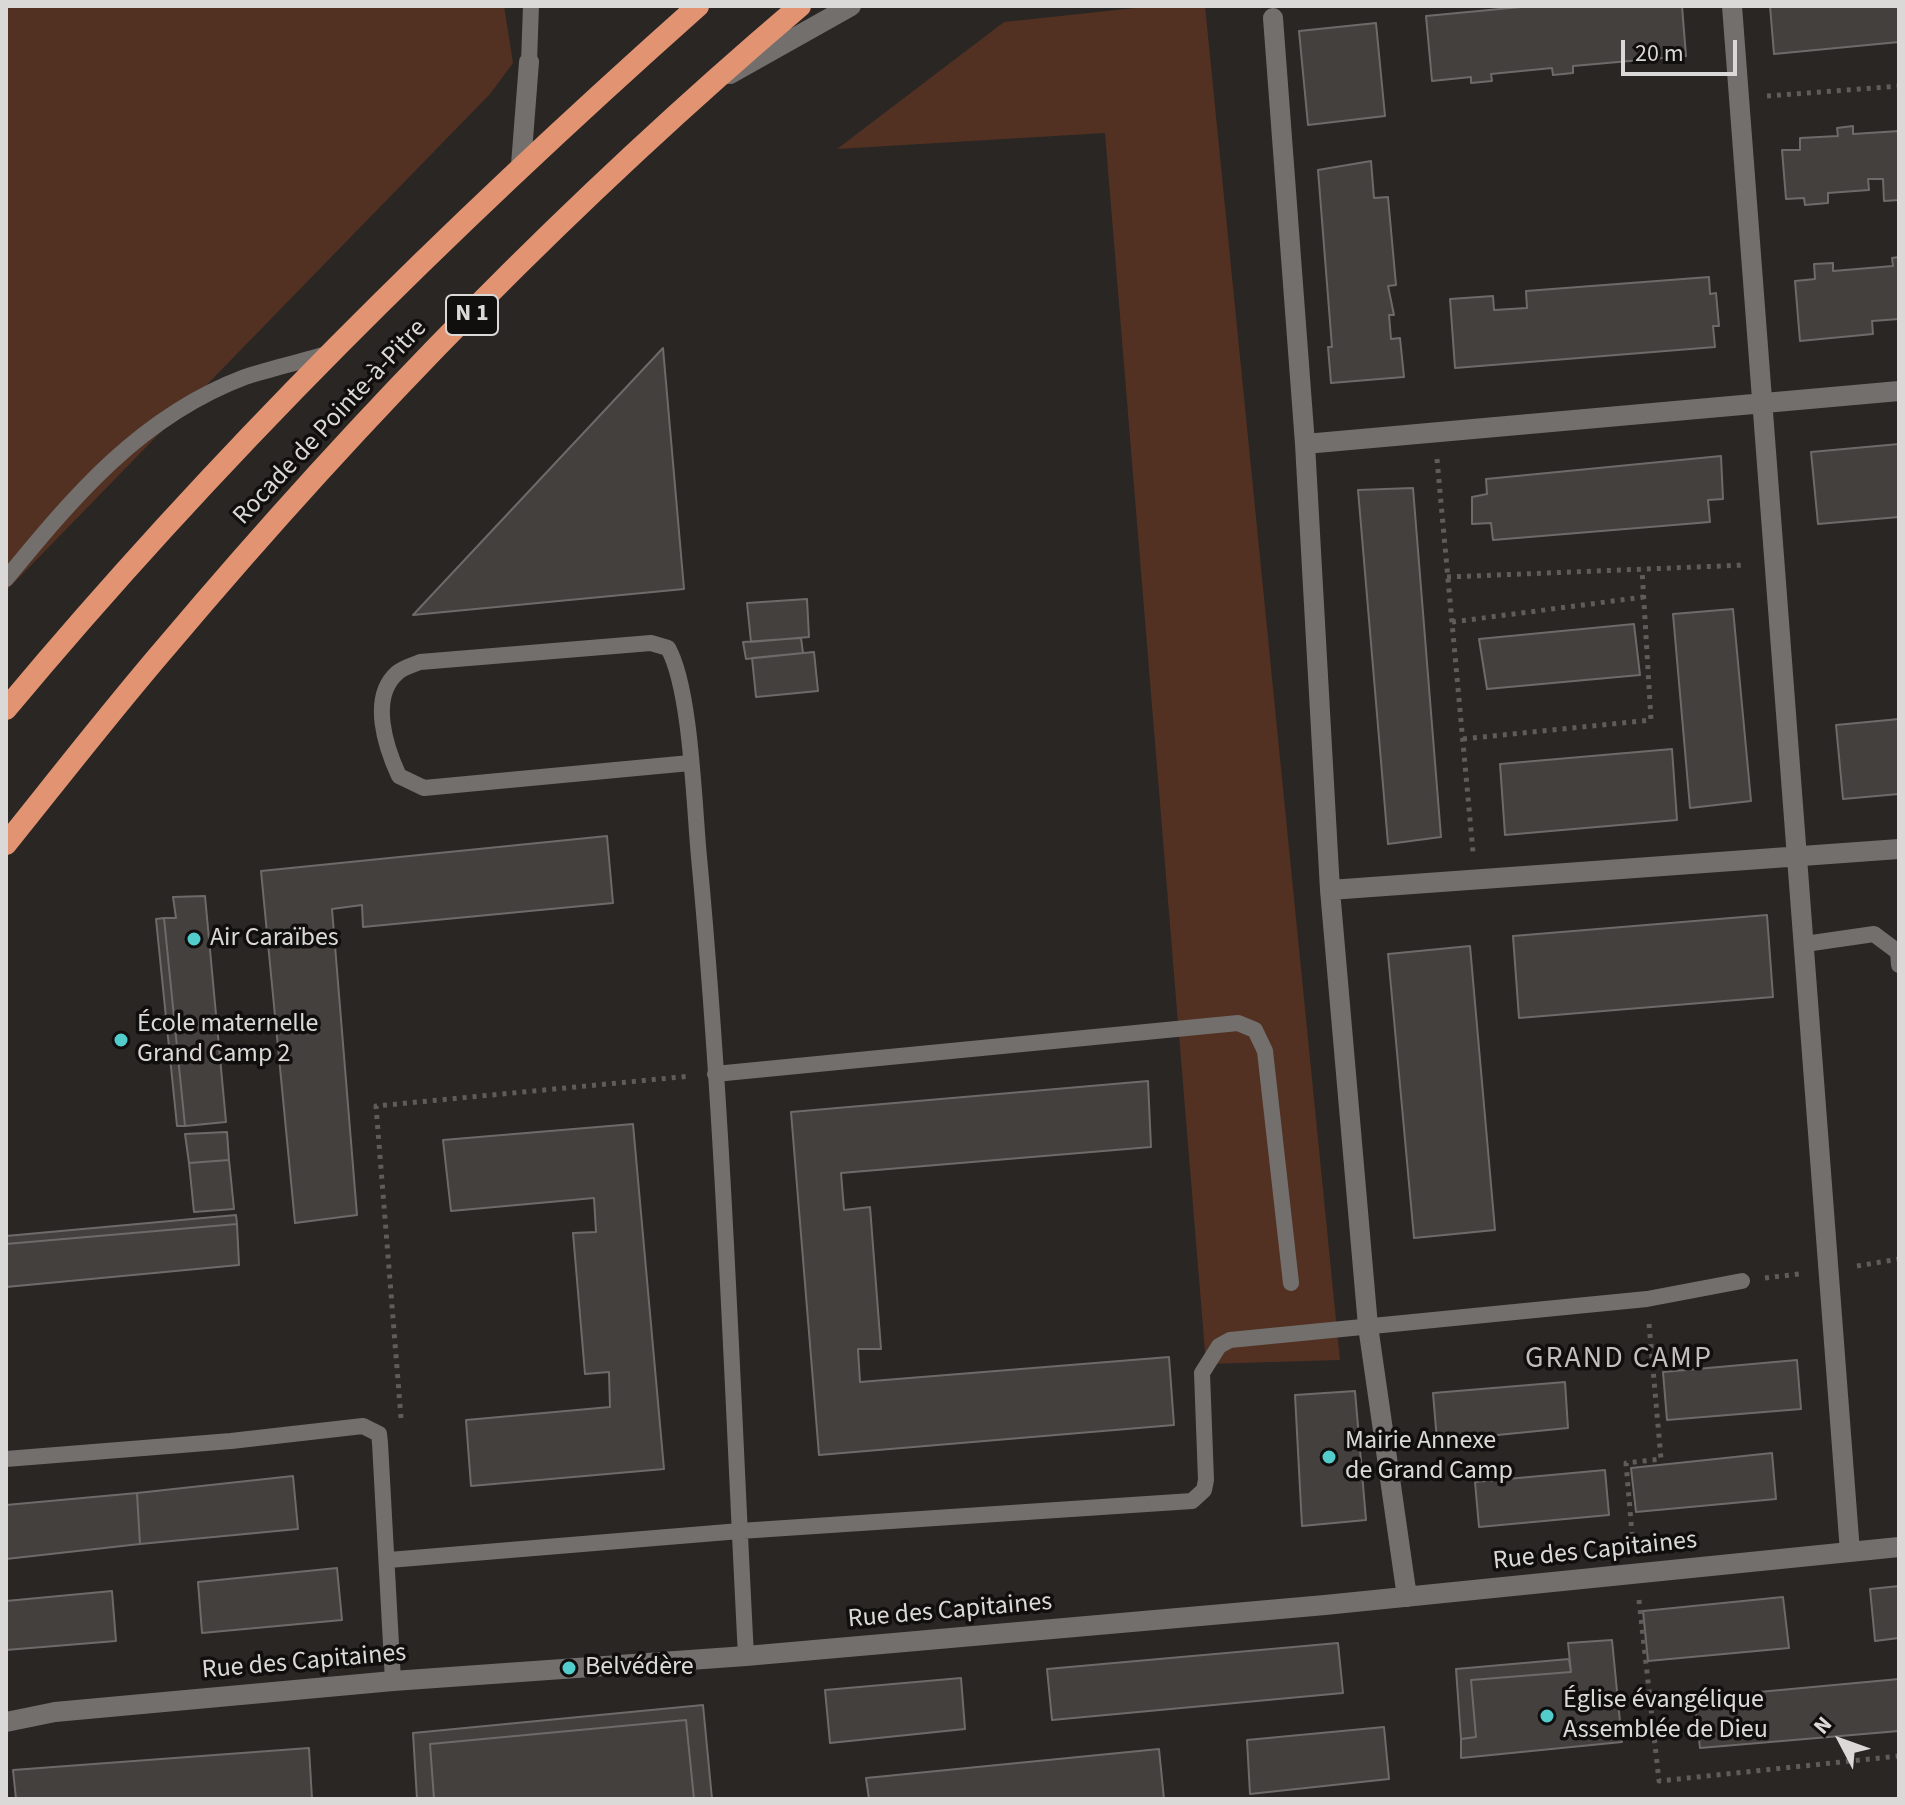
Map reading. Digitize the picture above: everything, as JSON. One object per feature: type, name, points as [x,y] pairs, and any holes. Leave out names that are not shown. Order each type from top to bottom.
[{"type":"highway","name":"Rocade de Pointe-à-Pitre","points":[[6,709],[93,604],[327,354],[521,165],[698,6]]},
{"type":"highway","name":"Rocade de Pointe-à-Pitre","points":[[6,844],[166,646],[318,475],[556,227],[800,6]]},
{"type":"street","points":[[713,84],[851,6]]},
{"type":"street","points":[[1732,6],[1850,1552]]},
{"type":"street","points":[[1273,18],[1305,444],[1330,890],[1368,1326],[1407,1597]]},
{"type":"street","points":[[521,165],[529,62]]},
{"type":"street","points":[[1305,444],[1899,391]]},
{"type":"street","points":[[1330,890],[1899,849]]},
{"type":"street","name":"Rue des Capitaines","points":[[6,1722],[55,1712],[393,1681],[746,1656],[1407,1597],[1899,1547]]},
{"type":"lane","points":[[529,62],[531,6]]},
{"type":"lane","points":[[6,579],[62,510],[131,441],[245,377],[327,354]]},
{"type":"lane","points":[[690,763],[424,788],[399,776],[383,725],[383,700],[396,674],[420,662],[651,643],[668,648],[678,666],[690,763],[728,1247],[746,1656]]},
{"type":"lane","points":[[1805,944],[1874,934],[1898,952],[1899,965]]},
{"type":"lane","points":[[715,1074],[1238,1023],[1255,1030],[1265,1051],[1291,1283]]},
{"type":"lane","points":[[389,1560],[740,1531],[1192,1501],[1204,1490],[1206,1480],[1202,1373],[1219,1346],[1230,1340],[1647,1299],[1742,1281]]},
{"type":"lane","points":[[6,1459],[231,1441],[363,1426],[379,1434],[389,1560],[393,1681]]},
{"type":"path","points":[[1739,98],[1899,86]]},
{"type":"path","points":[[1434,432],[1476,880]]},
{"type":"path","points":[[1447,577],[1773,564]]},
{"type":"path","points":[[1463,739],[1651,720],[1642,569]]},
{"type":"path","points":[[1452,622],[1644,597]]},
{"type":"path","points":[[379,1434],[401,1421],[376,1106],[715,1074]]},
{"type":"path","points":[[1631,1525],[1626,1463],[1661,1459],[1647,1299]]},
{"type":"path","points":[[1641,1623],[1659,1781],[1899,1756]]},
{"type":"shaded area","points":[[6,6],[504,6],[513,63],[490,94],[6,591]]},
{"type":"shaded area","points":[[1154,6],[1205,6],[1340,1360],[1206,1364],[1105,133],[837,149],[1004,22]]},
{"type":"building","points":[[1531,6],[1682,6],[1686,56],[1573,66],[1573,73],[1553,75],[1552,68],[1491,74],[1492,81],[1471,83],[1471,77],[1432,81],[1426,16]]},
{"type":"building","points":[[1770,6],[1899,6],[1899,42],[1774,54]]},
{"type":"building","points":[[1376,23],[1385,116],[1308,125],[1299,31]]},
{"type":"building","points":[[1853,126],[1853,134],[1899,131],[1899,200],[1884,201],[1883,179],[1868,179],[1869,190],[1828,193],[1828,203],[1805,205],[1804,198],[1786,199],[1782,150],[1800,150],[1800,138],[1838,136],[1837,128]]},
{"type":"building","points":[[1371,161],[1374,198],[1388,197],[1396,285],[1388,286],[1394,315],[1389,315],[1391,339],[1400,338],[1404,377],[1331,383],[1328,347],[1332,347],[1318,170]]},
{"type":"building","points":[[1899,257],[1899,319],[1872,321],[1873,334],[1800,341],[1795,281],[1815,279],[1814,264],[1833,263],[1833,271],[1893,266],[1892,258]]},
{"type":"building","points":[[1709,277],[1710,294],[1716,293],[1719,326],[1713,326],[1715,347],[1455,368],[1450,299],[1493,296],[1494,310],[1527,308],[1526,291]]},
{"type":"building","points":[[663,348],[684,589],[413,615]]},
{"type":"building","points":[[1899,444],[1899,517],[1818,524],[1811,452]]},
{"type":"building","points":[[1721,456],[1723,499],[1708,500],[1710,522],[1493,540],[1491,523],[1472,524],[1472,497],[1487,494],[1486,479]]},
{"type":"building","points":[[1413,488],[1441,837],[1388,844],[1358,490]]},
{"type":"building","points":[[807,599],[809,637],[751,642],[747,603]]},
{"type":"building","points":[[1733,609],[1751,801],[1690,808],[1673,614]]},
{"type":"building","points":[[1634,624],[1640,675],[1487,689],[1479,639]]},
{"type":"building","points":[[801,638],[803,653],[746,659],[743,642]]},
{"type":"building","points":[[814,652],[818,691],[756,697],[752,658]]},
{"type":"building","points":[[1899,719],[1899,794],[1843,799],[1836,725]]},
{"type":"building","points":[[1672,749],[1677,820],[1505,835],[1500,764]]},
{"type":"building","points":[[607,836],[613,903],[363,927],[362,905],[332,909],[357,1215],[295,1223],[261,871]]},
{"type":"building","points":[[205,896],[226,1122],[185,1126],[164,918],[176,918],[173,897]]},
{"type":"building","points":[[1767,915],[1773,997],[1519,1018],[1513,936]]},
{"type":"building","points":[[164,918],[185,1126],[177,1126],[156,919]]},
{"type":"building","points":[[1470,946],[1495,1230],[1414,1238],[1388,954]]},
{"type":"building","points":[[1148,1081],[1151,1147],[841,1173],[844,1210],[870,1207],[881,1349],[858,1349],[860,1382],[1169,1357],[1174,1425],[819,1455],[791,1112]]},
{"type":"building","points":[[633,1124],[664,1469],[471,1486],[466,1420],[610,1407],[609,1372],[585,1374],[573,1233],[596,1232],[594,1198],[451,1211],[443,1140]]},
{"type":"building","points":[[227,1132],[229,1160],[189,1163],[185,1134]]},
{"type":"building","points":[[229,1160],[234,1209],[194,1212],[189,1163]]},
{"type":"building","points":[[236,1215],[237,1224],[6,1244],[6,1236]]},
{"type":"building","points":[[237,1224],[239,1265],[6,1287],[6,1244]]},
{"type":"building","points":[[1797,1360],[1801,1409],[1667,1420],[1663,1372]]},
{"type":"building","points":[[1565,1382],[1568,1428],[1437,1441],[1433,1393]]},
{"type":"building","name":"Mairie Annexe de Grand Camp","points":[[1355,1391],[1366,1520],[1302,1526],[1295,1395]]},
{"type":"building","points":[[1772,1453],[1776,1499],[1636,1512],[1631,1468]]},
{"type":"building","points":[[1605,1470],[1609,1515],[1479,1527],[1475,1482]]},
{"type":"building","points":[[293,1476],[298,1529],[140,1544],[137,1493]]},
{"type":"building","points":[[137,1493],[140,1544],[6,1559],[6,1505]]},
{"type":"building","points":[[337,1568],[342,1620],[202,1633],[198,1582]]},
{"type":"building","points":[[1899,1586],[1899,1638],[1875,1641],[1870,1589]]},
{"type":"building","points":[[112,1591],[116,1641],[6,1650],[6,1601]]},
{"type":"building","points":[[1783,1597],[1789,1648],[1648,1661],[1643,1611]]},
{"type":"building","name":"Église évangélique Assemblée de Dieu","points":[[1612,1640],[1622,1742],[1461,1758],[1461,1739],[1476,1737],[1471,1680],[1571,1672],[1568,1643]]},
{"type":"building","points":[[1338,1643],[1343,1693],[1052,1720],[1047,1669]]},
{"type":"building","points":[[1569,1659],[1571,1672],[1471,1680],[1476,1737],[1461,1739],[1456,1669]]},
{"type":"building","points":[[961,1678],[965,1729],[830,1743],[825,1690]]},
{"type":"building","points":[[1899,1679],[1899,1731],[1700,1748],[1694,1698]]},
{"type":"building","points":[[703,1705],[712,1799],[694,1799],[686,1720],[430,1744],[434,1799],[417,1799],[413,1733]]},
{"type":"building","points":[[686,1720],[694,1799],[434,1799],[430,1744]]},
{"type":"building","points":[[1384,1727],[1389,1779],[1250,1794],[1247,1740]]},
{"type":"building","points":[[309,1748],[312,1799],[16,1799],[13,1770]]},
{"type":"building","points":[[1159,1749],[1164,1799],[869,1799],[866,1778]]},
{"type":"place","name":"Air Caraïbes","points":[[194,939]]},
{"type":"place","name":"École maternelle Grand Camp 2","points":[[121,1040]]},
{"type":"place","name":"Mairie Annexe de Grand Camp","points":[[1329,1457]]},
{"type":"place","name":"Belvédère","points":[[569,1668]]},
{"type":"place","name":"Église évangélique Assemblée de Dieu","points":[[1547,1716]]},
{"type":"district","name":"GRAND CAMP","points":[[1619,1360]]}]
